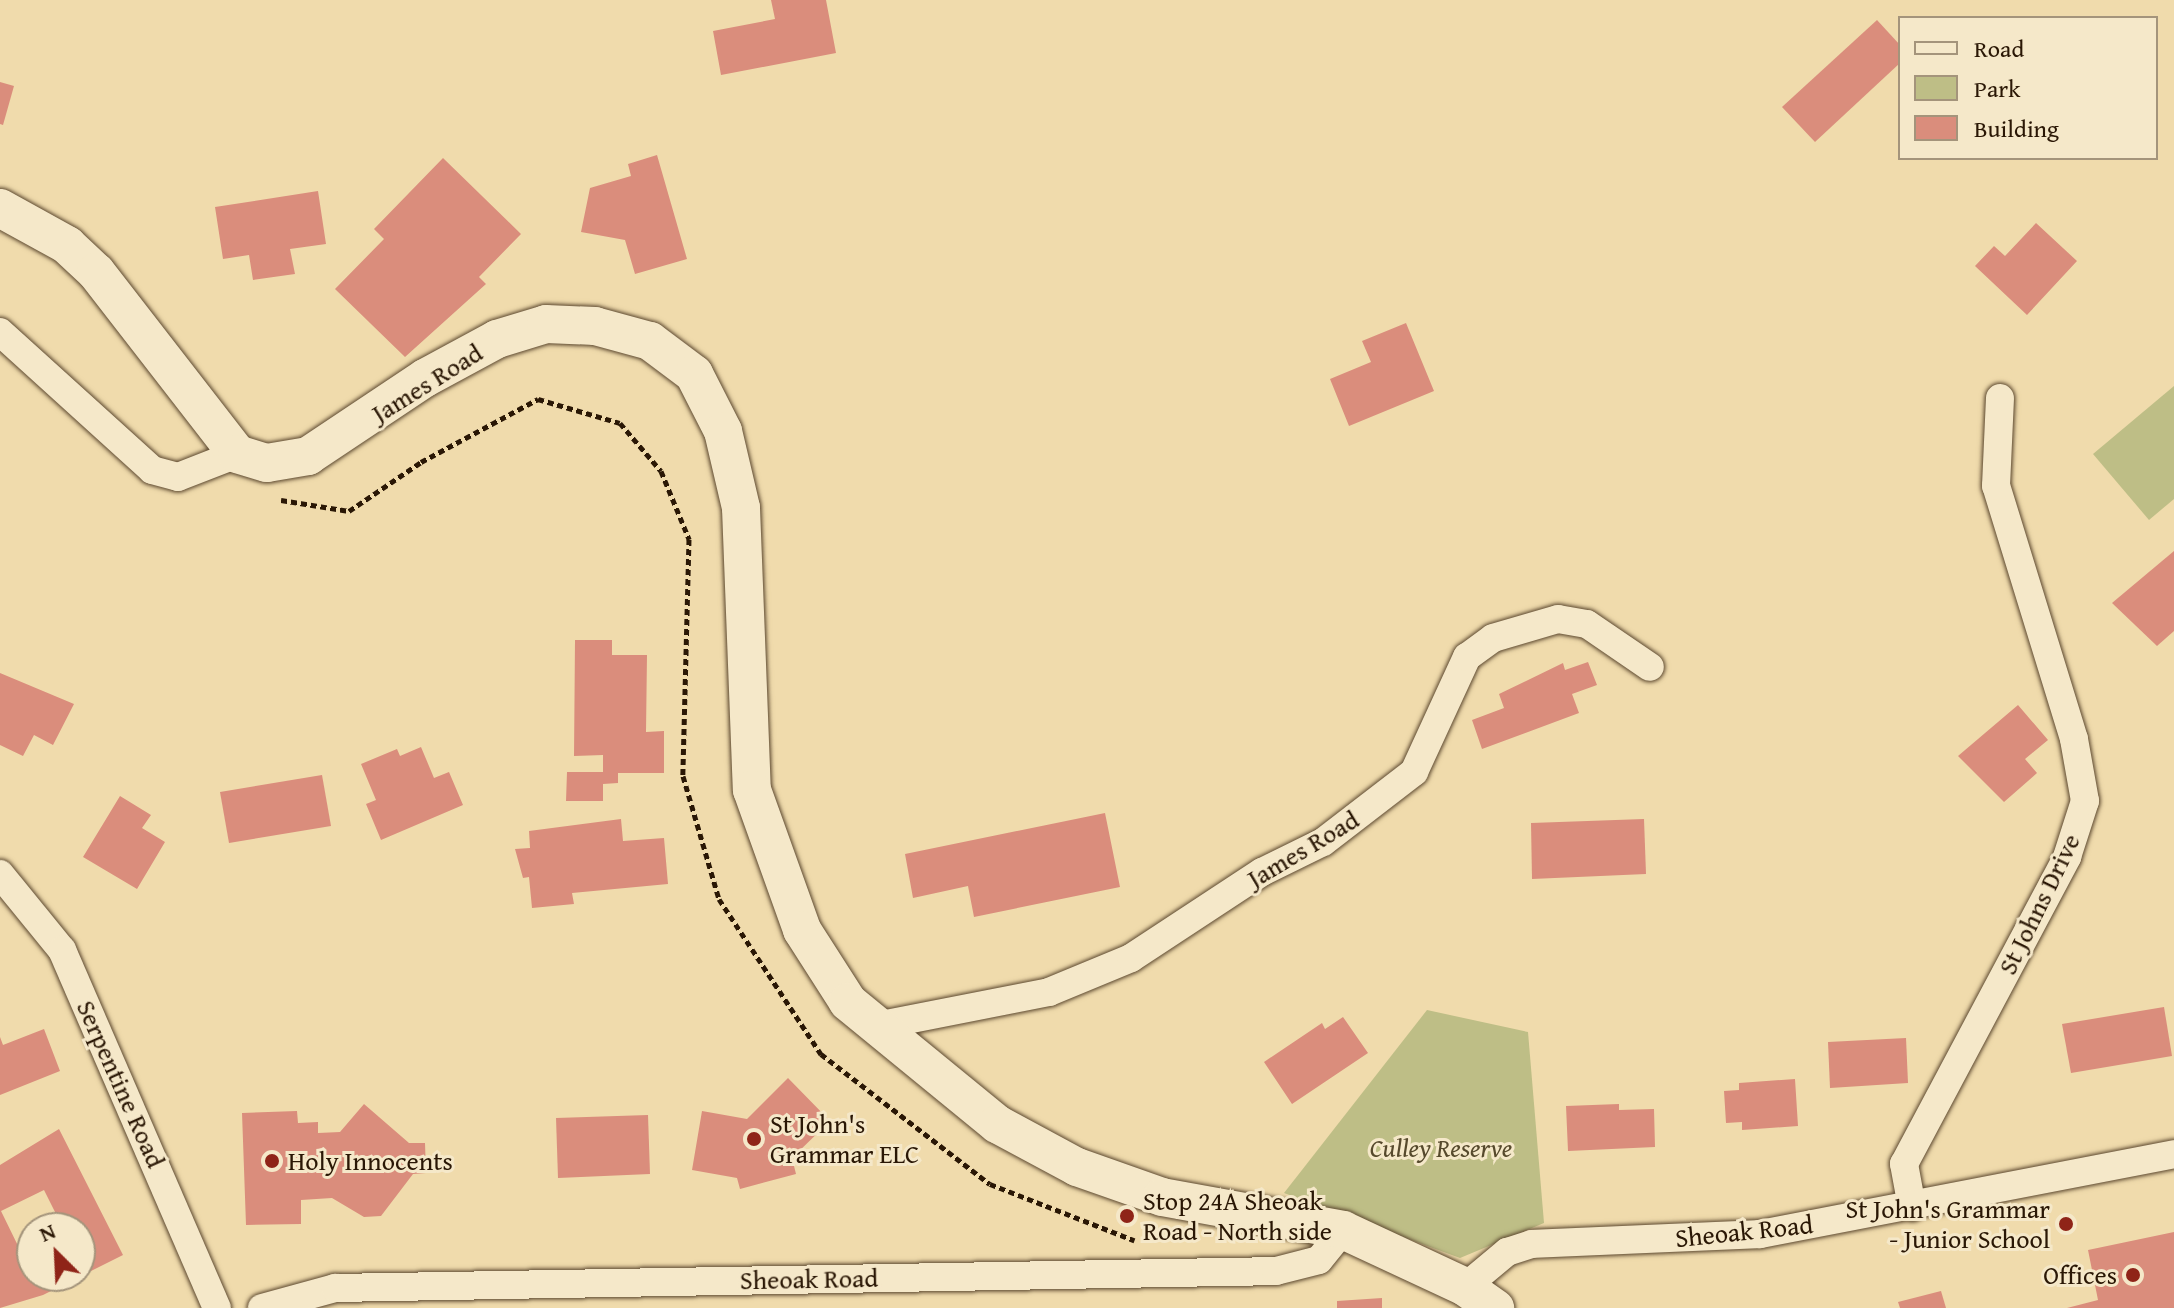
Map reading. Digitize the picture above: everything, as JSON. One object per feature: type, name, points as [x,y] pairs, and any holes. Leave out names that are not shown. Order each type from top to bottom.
[{"type":"main road","points":[[0,208],[67,245],[96,272],[237,454]]},
{"type":"main road","name":"James Road","points":[[237,454],[267,463],[308,456],[425,378],[497,339],[546,324],[595,326],[650,341],[694,374],[723,431],[741,508],[752,790],[802,930],[848,1002],[997,1124],[1077,1167],[1162,1197],[1343,1230],[1480,1298]]},
{"type":"street","points":[[0,332],[152,470],[178,477],[237,454]]},
{"type":"street","name":"St Johns Drive","points":[[1912,1207],[1904,1164],[2067,857],[2085,801],[2074,739],[1996,486],[2000,398]]},
{"type":"street","name":"James Road","points":[[876,1026],[1049,992],[1131,958],[1262,872],[1323,842],[1414,772],[1467,657],[1493,638],[1558,619],[1587,624],[1650,667]]},
{"type":"street","name":"Serpentine Road","points":[[0,874],[62,950],[217,1308]]},
{"type":"street","name":"Sheoak Road","points":[[1480,1298],[1507,1252],[1532,1244],[1725,1238],[1912,1207],[2174,1154]]},
{"type":"street","name":"Sheoak Road","points":[[262,1308],[335,1288],[1276,1271],[1319,1260],[1343,1230]]},
{"type":"green space","points":[[2174,386],[2174,499],[2149,520],[2093,454]]},
{"type":"green space","name":"Culley Reserve","points":[[1427,1010],[1528,1032],[1544,1223],[1460,1258],[1284,1193]]},
{"type":"building","points":[[771,0],[826,0],[836,53],[721,75],[713,31],[775,19]]},
{"type":"building","points":[[1877,20],[1898,43],[1898,65],[1815,142],[1782,107]]},
{"type":"building","points":[[0,82],[14,86],[3,125],[0,124]]},
{"type":"building","points":[[657,155],[687,259],[635,274],[625,240],[581,232],[590,188],[631,176],[628,164]]},
{"type":"building","points":[[443,158],[521,234],[479,277],[486,284],[405,357],[335,289],[384,239],[374,229]]},
{"type":"building","points":[[318,191],[326,244],[290,249],[295,274],[253,280],[249,255],[223,259],[215,207]]},
{"type":"building","points":[[2036,223],[2077,261],[2027,315],[1975,266],[1994,246],[2005,256]]},
{"type":"building","points":[[1406,323],[1434,391],[1349,426],[1330,379],[1371,362],[1362,341]]},
{"type":"building","points":[[2174,551],[2174,631],[2157,646],[2112,603]]},
{"type":"building","points":[[575,640],[612,640],[612,655],[647,655],[646,732],[664,731],[664,773],[618,773],[618,783],[603,784],[603,801],[566,801],[567,772],[603,772],[603,755],[574,756]]},
{"type":"building","points":[[1588,662],[1597,685],[1572,694],[1579,713],[1482,749],[1472,720],[1504,708],[1499,694],[1563,663],[1565,670]]},
{"type":"building","points":[[0,673],[74,704],[53,745],[34,735],[23,756],[0,745]]},
{"type":"building","points":[[2018,705],[2048,740],[2025,759],[2037,773],[2004,802],[1958,756]]},
{"type":"building","points":[[421,747],[434,778],[449,772],[463,805],[381,840],[366,804],[376,800],[361,764],[397,749],[400,756]]},
{"type":"building","points":[[322,775],[331,826],[229,843],[220,792]]},
{"type":"building","points":[[120,796],[151,815],[142,828],[165,842],[137,889],[83,857]]},
{"type":"building","points":[[1105,813],[1120,887],[974,917],[968,886],[913,898],[905,854]]},
{"type":"building","points":[[621,819],[623,841],[664,838],[668,884],[572,893],[574,904],[532,908],[529,877],[523,878],[515,849],[530,848],[529,831]]},
{"type":"building","points":[[1644,819],[1646,874],[1532,879],[1531,823]]},
{"type":"building","points":[[2164,1007],[2172,1056],[2071,1073],[2062,1024]]},
{"type":"building","points":[[1343,1017],[1368,1053],[1292,1104],[1264,1062],[1322,1023],[1325,1029]]},
{"type":"building","points":[[44,1029],[60,1071],[0,1095],[0,1037],[3,1045]]},
{"type":"building","points":[[1906,1038],[1908,1083],[1830,1088],[1828,1042]]},
{"type":"building","name":"St John's Grammar ELC","points":[[788,1078],[830,1121],[792,1158],[796,1174],[740,1189],[737,1178],[692,1170],[702,1111],[747,1119]]},
{"type":"building","points":[[1795,1079],[1798,1126],[1742,1130],[1742,1122],[1726,1123],[1724,1091],[1739,1090],[1739,1083]]},
{"type":"building","points":[[364,1104],[409,1143],[425,1143],[426,1173],[413,1174],[381,1216],[364,1217],[332,1198],[301,1200],[301,1224],[246,1225],[242,1113],[297,1111],[298,1123],[318,1122],[318,1133],[340,1132]]},
{"type":"building","points":[[1619,1104],[1619,1110],[1654,1109],[1655,1147],[1568,1151],[1566,1106]]},
{"type":"building","points":[[648,1115],[650,1174],[558,1178],[556,1118]]},
{"type":"building","points":[[59,1129],[123,1255],[96,1268],[96,1212],[55,1212],[44,1190],[1,1211],[16,1242],[16,1292],[49,1292],[0,1308],[0,1165]]},
{"type":"building","name":"Offices","points":[[2174,1232],[2174,1308],[2067,1308],[2098,1300],[2088,1250]]},
{"type":"building","points":[[1941,1291],[1946,1308],[1900,1308],[1898,1302]]},
{"type":"building","points":[[1382,1298],[1382,1308],[1337,1308],[1337,1301]]},
{"type":"place","name":"St John's Grammar ELC","points":[[754,1139]]},
{"type":"place","name":"Holy Innocents","points":[[272,1161]]},
{"type":"place","name":"Stop 24A Sheoak Road - North side","points":[[1127,1216]]},
{"type":"place","name":"St John's Grammar - Junior School","points":[[2066,1224]]},
{"type":"place","name":"Offices","points":[[2133,1275]]}]
